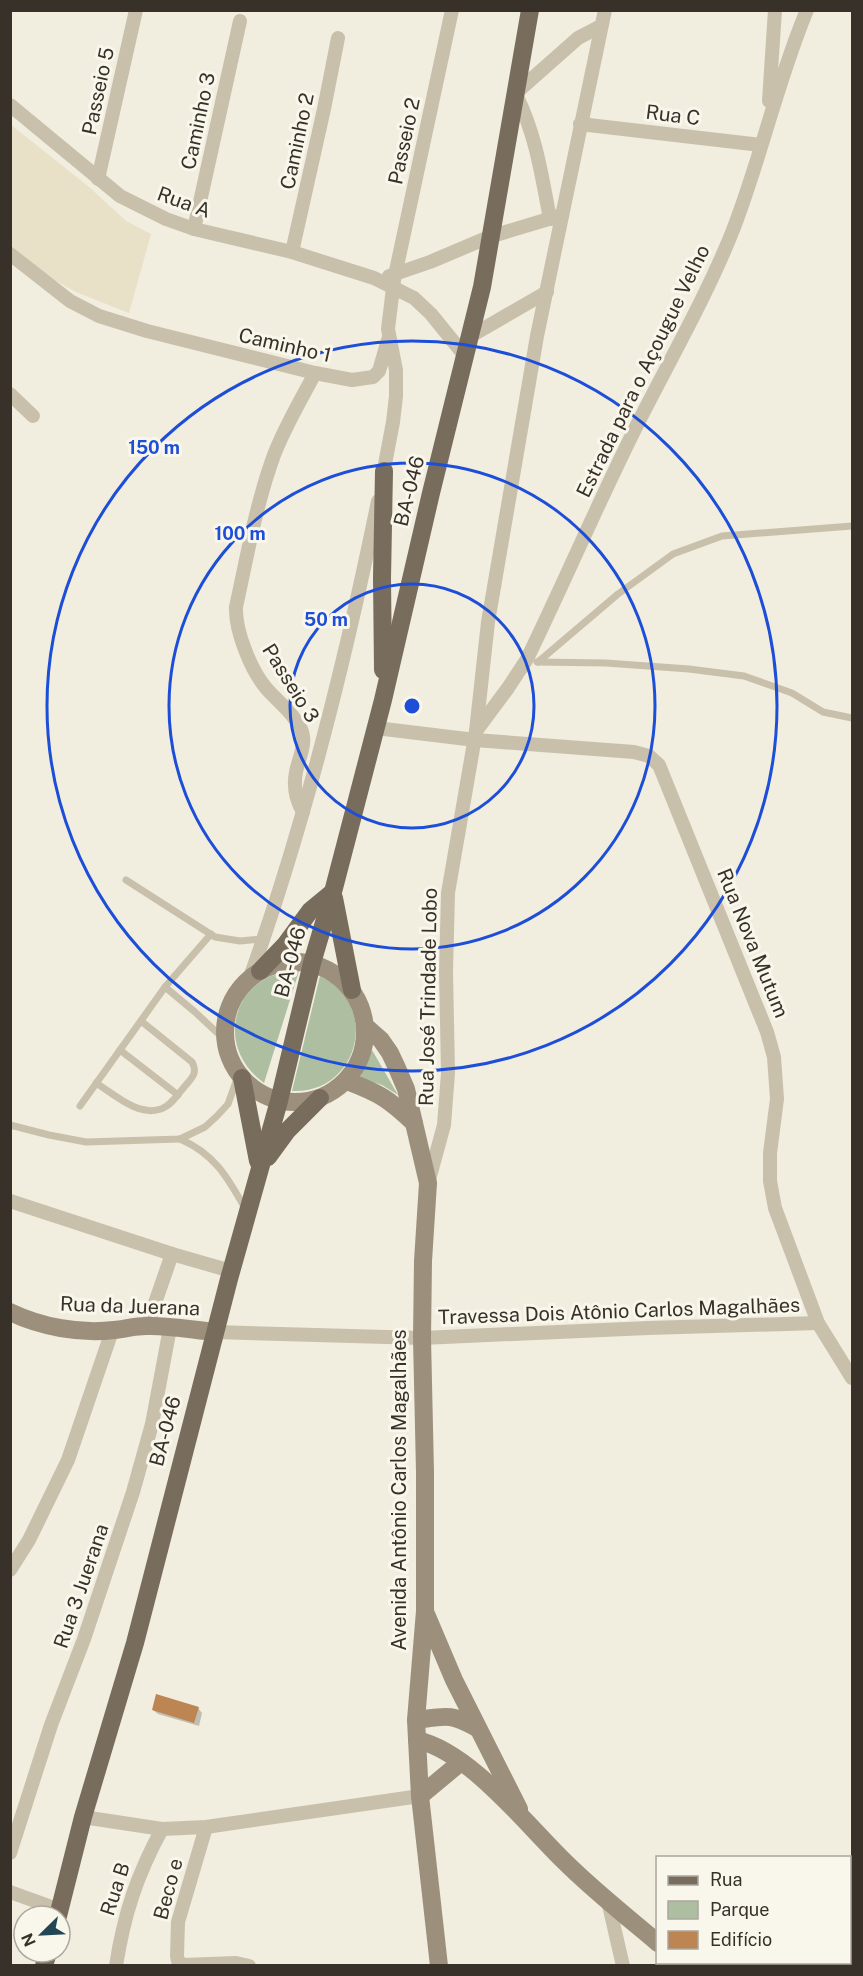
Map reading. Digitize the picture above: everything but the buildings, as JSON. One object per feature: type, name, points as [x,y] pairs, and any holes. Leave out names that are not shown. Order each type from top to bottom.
[{"type":"main road","name":"BA-046","points":[[61,1904],[83,1817],[135,1643],[383,700],[482,287],[530,10]]},
{"type":"main road","points":[[383,700],[384,471]]},
{"type":"main road","points":[[333,892],[352,990],[361,1007],[365,1026],[364,1046],[358,1065],[346,1081],[327,1095],[303,1102],[279,1101],[259,1092],[240,1075],[231,1060],[225,1041],[226,1020],[232,1000],[285,945],[310,911],[333,892]]},
{"type":"main road","points":[[254,975],[276,964],[294,961],[312,963],[334,973],[352,990]]},
{"type":"main road","name":"Avenida Antônio Carlos Magalhães","points":[[365,1026],[381,1040],[394,1060],[406,1089],[428,1183],[422,1338],[425,1611],[416,1720],[420,1796],[439,1965]]},
{"type":"main road","points":[[240,1075],[260,1168]]},
{"type":"main road","points":[[346,1081],[379,1094],[392,1102],[414,1123]]},
{"type":"main road","points":[[260,1168],[287,1131],[320,1098]]},
{"type":"main road","name":"Rua da Juerana","points":[[10,1312],[57,1327],[82,1331],[112,1331],[147,1326],[215,1332]]},
{"type":"main road","points":[[425,1611],[477,1728],[526,1821]]},
{"type":"main road","points":[[416,1720],[444,1716],[457,1717],[477,1728]]},
{"type":"main road","points":[[417,1740],[433,1743],[461,1762],[526,1821],[564,1861],[656,1942]]},
{"type":"main road","points":[[420,1796],[461,1762]]},
{"type":"street","name":"Passeio 5","points":[[99,179],[136,10]]},
{"type":"street","name":"Passeio 2","points":[[388,338],[394,281],[452,10]]},
{"type":"street","name":"Rua José Trindade Lobo","points":[[428,1183],[444,1125],[448,1073],[446,971],[448,893],[476,735],[488,622],[547,292],[556,217],[580,124],[605,10]]},
{"type":"street","points":[[768,121],[775,10]]},
{"type":"street","name":"Estrada para o Açougue Velho","points":[[476,735],[508,688],[531,662],[634,432],[710,281],[732,231],[795,39],[807,10]]},
{"type":"street","name":"Caminho 3","points":[[194,229],[240,21]]},
{"type":"street","points":[[556,217],[527,117],[517,94],[578,38],[601,26]]},
{"type":"street","name":"Caminho 2","points":[[292,252],[338,38]]},
{"type":"street","name":"Rua A","points":[[13,111],[120,196],[166,219],[194,229],[292,252],[374,278],[394,281],[430,262],[489,237],[556,217]]},
{"type":"street","name":"Rua C","points":[[580,124],[761,145]]},
{"type":"street","name":"Caminho 1","points":[[10,254],[70,301],[99,316],[147,331],[315,373],[352,380],[373,377],[379,371],[388,338]]},
{"type":"street","points":[[394,281],[431,315],[465,356]]},
{"type":"street","points":[[470,337],[547,292]]},
{"type":"street","points":[[254,975],[263,939],[284,882],[346,646],[384,471],[393,422],[396,370],[388,338]]},
{"type":"street","name":"Passeio 3","points":[[303,812],[297,802],[295,790],[295,774],[303,737],[300,728],[288,710],[265,687],[238,632],[235,618],[253,531],[273,456],[315,373]]},
{"type":"street","points":[[10,394],[33,416]]},
{"type":"street","name":"Rua Nova Mutum","points":[[376,728],[476,735],[634,752],[649,756],[659,765],[767,1032],[774,1057],[777,1099],[770,1153],[770,1181],[775,1208],[818,1323],[852,1378]]},
{"type":"street","points":[[10,1201],[231,1271]]},
{"type":"street","points":[[147,1326],[172,1254]]},
{"type":"street","name":"Travessa Dois Atônio Carlos Magalhães","points":[[215,1332],[422,1338],[818,1323]]},
{"type":"street","name":"Rua 3 Juerana","points":[[10,1853],[51,1725],[84,1639],[133,1492],[152,1424],[170,1328]]},
{"type":"street","points":[[10,1570],[29,1540],[68,1460],[112,1331]]},
{"type":"street","points":[[83,1817],[162,1829],[206,1827],[420,1796]]},
{"type":"street","name":"Beco e","points":[[206,1827],[180,1912],[178,1961],[183,1965],[236,1963],[249,1965]]},
{"type":"street","name":"Rua B","points":[[116,1965],[132,1893],[146,1858],[162,1829]]},
{"type":"street","points":[[10,1892],[38,1904]]},
{"type":"street","points":[[608,1901],[623,1965]]},
{"type":"lane","points":[[531,662],[673,554],[722,536],[852,526]]},
{"type":"lane","points":[[531,662],[606,663],[689,669],[744,676],[792,693],[823,712],[852,718]]},
{"type":"lane","points":[[126,880],[211,934],[240,941],[263,939]]},
{"type":"lane","points":[[80,1106],[165,987],[211,934]]},
{"type":"lane","points":[[165,987],[225,1041]]},
{"type":"lane","points":[[96,1083],[131,1106],[143,1110],[160,1110],[172,1102],[194,1075],[195,1068],[192,1062],[141,1021]]},
{"type":"lane","points":[[120,1050],[178,1095]]},
{"type":"lane","points":[[10,1125],[86,1142],[180,1138],[205,1127],[217,1116],[228,1104],[240,1075]]},
{"type":"lane","points":[[180,1138],[199,1147],[216,1163],[247,1212]]},
{"type":"green space","points":[[299,971],[264,1083],[248,1067],[238,1049],[235,1031],[238,1012],[246,996],[259,983],[277,974]]},
{"type":"green space","points":[[320,976],[339,989],[351,1006],[356,1025],[354,1045],[346,1063],[333,1078],[315,1088],[292,1091]]},
{"type":"green space","points":[[372,1050],[398,1095],[382,1085],[360,1078]]},
{"type":"shaded area","points":[[10,124],[89,187],[126,221],[151,234],[129,313],[76,292],[40,272],[11,247]]}]
